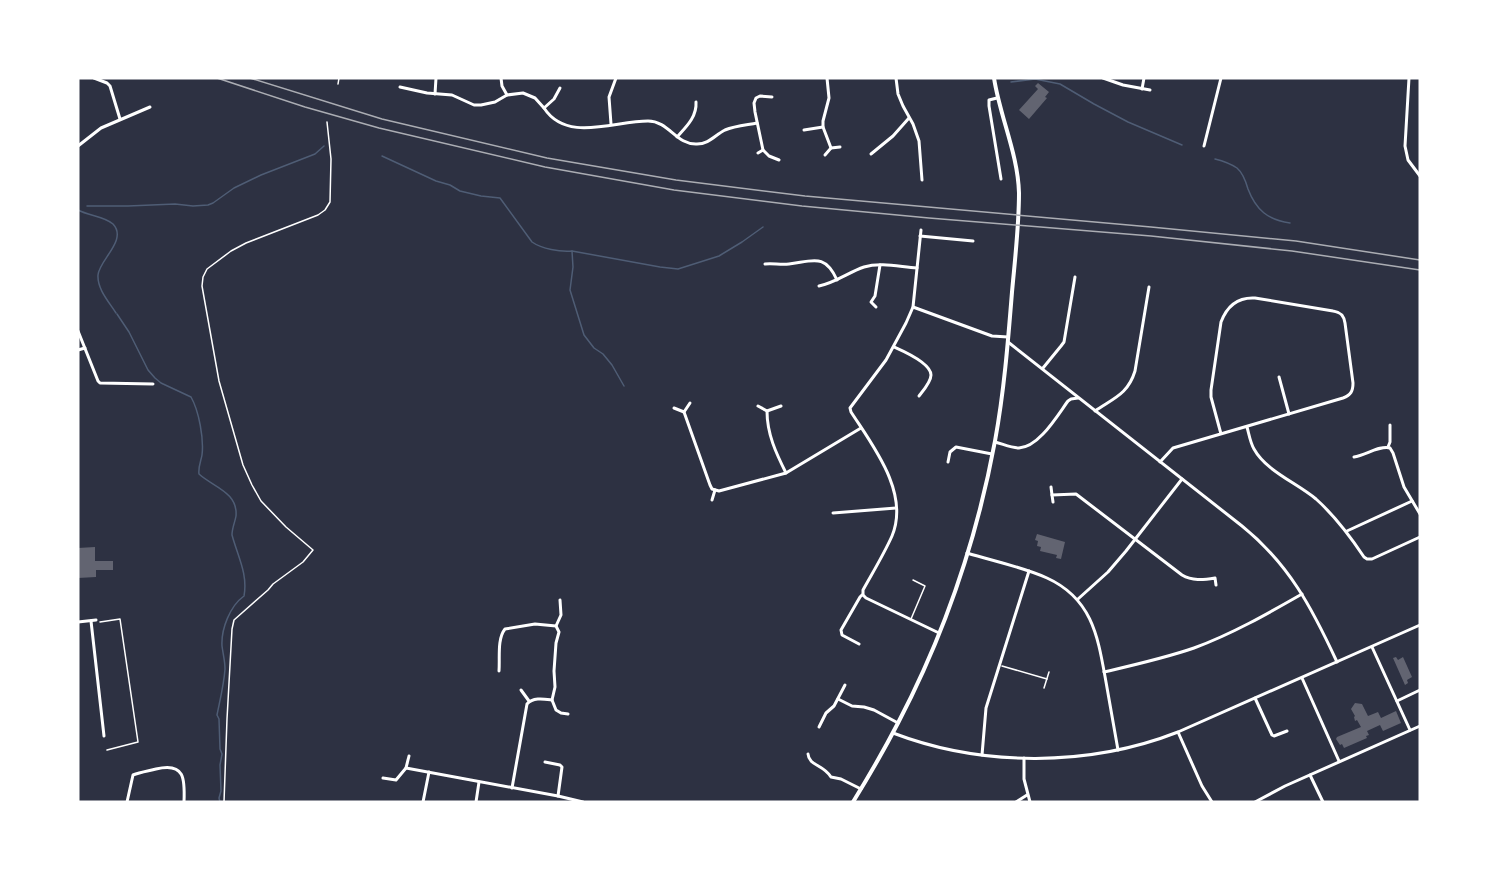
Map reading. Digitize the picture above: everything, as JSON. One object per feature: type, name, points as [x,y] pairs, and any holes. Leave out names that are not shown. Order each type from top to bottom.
[{"type":"street","points":[[94,78],[107,82],[110,86],[120,119]]},
{"type":"street","points":[[435,94],[436,78]]},
{"type":"street","points":[[501,78],[507,95]]},
{"type":"street","points":[[611,124],[609,97],[616,78]]},
{"type":"street","points":[[827,78],[829,98],[823,116],[823,127],[831,148]]},
{"type":"street","points":[[896,78],[900,100],[919,141],[922,180]]},
{"type":"street","points":[[853,802],[898,723],[939,633],[968,553],[995,442],[1002,402],[1019,203],[1018,173],[997,98],[994,78]]},
{"type":"street","points":[[1103,78],[1123,85],[1150,90]]},
{"type":"street","points":[[1142,89],[1144,78]]},
{"type":"street","points":[[1204,146],[1221,78]]},
{"type":"street","points":[[1409,78],[1405,146],[1408,160],[1420,176]]},
{"type":"street","points":[[400,87],[452,95],[474,105],[495,102],[515,93],[529,94],[552,118],[567,127],[580,128],[650,121],[665,126],[677,137],[691,144],[703,144],[726,130],[757,123]]},
{"type":"street","points":[[544,108],[554,99],[560,88]]},
{"type":"street","points":[[772,97],[760,96],[754,100],[763,150],[769,156],[779,160]]},
{"type":"street","points":[[997,98],[989,100],[989,106],[1001,179]]},
{"type":"street","points":[[677,137],[690,122],[696,102]]},
{"type":"street","points":[[78,146],[101,128],[150,107]]},
{"type":"street","points":[[871,154],[893,136],[909,118]]},
{"type":"street","points":[[804,130],[823,127]]},
{"type":"street","points":[[825,155],[831,148],[840,147]]},
{"type":"street","points":[[758,153],[763,150]]},
{"type":"street","points":[[859,644],[843,635],[841,630],[863,594],[892,536],[896,508],[895,494],[888,474],[850,408],[880,369],[913,307],[921,230]]},
{"type":"street","points":[[920,236],[973,241]]},
{"type":"street","points":[[765,264],[821,261],[830,267],[837,280]]},
{"type":"street","points":[[819,286],[872,265],[917,268]]},
{"type":"street","points":[[876,307],[871,302],[880,265]]},
{"type":"street","points":[[1043,368],[1064,342],[1075,277]]},
{"type":"street","points":[[826,285],[827,290]]},
{"type":"street","points":[[1095,411],[1126,390],[1132,382],[1149,287]]},
{"type":"street","points":[[1161,462],[1173,448],[1247,427],[1350,395],[1353,383],[1343,316],[1336,312],[1249,297],[1239,300],[1227,309],[1221,322],[1211,390],[1221,434]]},
{"type":"street","points":[[913,307],[1008,340],[1247,531],[1282,566],[1303,594],[1337,662]]},
{"type":"street","points":[[78,331],[100,383],[153,384]]},
{"type":"street","points":[[894,346],[911,355],[929,370],[930,380],[919,396]]},
{"type":"street","points":[[78,350],[85,348]]},
{"type":"street","points":[[1279,377],[1289,414]]},
{"type":"street","points":[[995,442],[1018,448],[1033,444],[1068,401],[1078,398]]},
{"type":"street","points":[[684,412],[690,403]]},
{"type":"street","points":[[758,406],[767,411],[781,406]]},
{"type":"street","points":[[674,408],[684,412],[710,485],[715,490],[723,490],[786,473],[861,428]]},
{"type":"street","points":[[767,411],[767,421],[774,448],[786,473]]},
{"type":"street","points":[[1388,447],[1390,425]]},
{"type":"street","points":[[1247,427],[1253,448],[1263,461],[1326,508],[1347,531],[1367,559],[1372,559],[1420,537]]},
{"type":"street","points":[[948,462],[950,452],[956,447],[992,454]]},
{"type":"street","points":[[1354,458],[1382,447],[1388,447]]},
{"type":"street","points":[[1388,447],[1393,453],[1404,487],[1420,514]]},
{"type":"street","points":[[1078,599],[1108,573],[1182,479]]},
{"type":"street","points":[[1051,487],[1053,502]]},
{"type":"street","points":[[712,500],[715,490]]},
{"type":"street","points":[[1052,495],[1076,494],[1186,578],[1203,580],[1214,576],[1216,585]]},
{"type":"street","points":[[1347,531],[1412,501]]},
{"type":"street","points":[[833,513],[896,508]]},
{"type":"street","points":[[968,553],[1047,578],[1078,599],[1088,613],[1097,635],[1119,750]]},
{"type":"street","points":[[982,755],[986,708],[1029,572]]},
{"type":"street","points":[[863,594],[866,598],[939,633]]},
{"type":"street","points":[[1104,672],[1156,659],[1205,643],[1257,620],[1303,594]]},
{"type":"street","points":[[556,626],[561,615],[560,600]]},
{"type":"street","points":[[78,622],[96,620]]},
{"type":"street","points":[[91,621],[104,736]]},
{"type":"street","points":[[500,671],[501,639],[505,629],[535,624],[556,626]]},
{"type":"street","points":[[893,732],[928,745],[982,755],[1024,758],[1088,755],[1119,750],[1179,732],[1420,625]]},
{"type":"street","points":[[556,626],[559,632],[556,643],[555,687],[552,700],[556,710],[568,714]]},
{"type":"street","points":[[1371,646],[1410,730]]},
{"type":"street","points":[[1301,677],[1339,761]]},
{"type":"street","points":[[819,727],[845,685]]},
{"type":"street","points":[[521,690],[529,701]]},
{"type":"street","points":[[1397,701],[1420,690]]},
{"type":"street","points":[[1256,698],[1272,735],[1287,731]]},
{"type":"street","points":[[838,699],[852,706],[869,708],[898,723]]},
{"type":"street","points":[[529,701],[552,700]]},
{"type":"street","points":[[512,788],[525,709],[529,701]]},
{"type":"street","points":[[1255,802],[1339,761],[1420,726]]},
{"type":"street","points":[[1179,732],[1202,786],[1212,802]]},
{"type":"street","points":[[808,754],[811,762],[826,770],[831,777],[841,779],[861,789]]},
{"type":"street","points":[[382,778],[396,780],[406,768],[409,756]]},
{"type":"street","points":[[1024,758],[1024,779],[1030,802]]},
{"type":"street","points":[[545,762],[562,767],[558,796]]},
{"type":"street","points":[[127,802],[133,776],[169,766],[177,769],[183,776],[184,802]]},
{"type":"street","points":[[406,768],[583,802]]},
{"type":"street","points":[[423,802],[429,772]]},
{"type":"street","points":[[1310,775],[1323,802]]},
{"type":"street","points":[[476,802],[479,782]]},
{"type":"street","points":[[1016,802],[1027,795]]},
{"type":"lane","points":[[911,620],[925,586],[913,580]]},
{"type":"lane","points":[[1000,666],[1047,679]]},
{"type":"lane","points":[[1044,688],[1049,672]]},
{"type":"path","points":[[338,84],[339,78]]},
{"type":"path","points":[[224,802],[234,620],[273,584],[303,562],[313,550],[261,501],[243,465],[219,381],[202,286],[203,277],[207,269],[231,251],[325,210],[330,202],[331,159],[327,122]]},
{"type":"path","points":[[96,620],[99,622],[120,619],[138,741],[107,750]]},
{"type":"building","points":[[1038,83],[1049,92],[1045,97],[1047,98],[1029,119],[1019,110],[1038,89],[1035,86]]},
{"type":"building","points":[[1037,534],[1065,542],[1061,559],[1056,558],[1057,555],[1040,551],[1041,547],[1037,546],[1038,541],[1035,540]]},
{"type":"building","points":[[95,547],[95,561],[113,561],[113,570],[96,570],[96,577],[78,578],[78,548]]},
{"type":"building","points":[[1396,657],[1398,660],[1403,657],[1412,677],[1405,685],[1393,658]]},
{"type":"building","points":[[1355,703],[1362,704],[1368,716],[1378,712],[1381,718],[1396,711],[1401,723],[1383,731],[1380,725],[1367,731],[1369,735],[1366,736],[1367,738],[1344,748],[1336,739],[1337,737],[1361,727],[1357,720],[1355,721],[1351,709]]},
{"type":"waterway","points":[[1011,82],[1035,79],[1060,84],[1128,122],[1182,145]]},
{"type":"waterway","points":[[87,206],[208,205],[234,188],[315,154],[324,146]]},
{"type":"waterway","points":[[382,156],[460,191],[500,198],[532,242],[551,250],[572,251],[678,269],[719,256],[763,227]]},
{"type":"waterway","points":[[1215,159],[1239,170],[1255,203],[1264,213],[1290,223]]},
{"type":"waterway","points":[[78,210],[109,221],[117,230],[115,243],[98,275],[101,290],[116,313]]},
{"type":"waterway","points":[[572,251],[573,267],[570,290],[584,335],[612,365],[624,386]]},
{"type":"waterway","points":[[117,314],[148,370],[155,378],[191,397],[199,417],[202,433],[199,474],[229,496],[236,508],[232,535],[244,573],[245,588],[244,596],[227,618],[222,639],[225,669],[217,715],[222,754],[220,802]]},
{"type":"railway","points":[[217,78],[379,128],[545,167],[674,190],[802,206],[1151,236],[1292,251],[1420,270]]},
{"type":"railway","points":[[250,78],[382,119],[547,158],[676,180],[805,196],[1296,241],[1420,260]]}]
